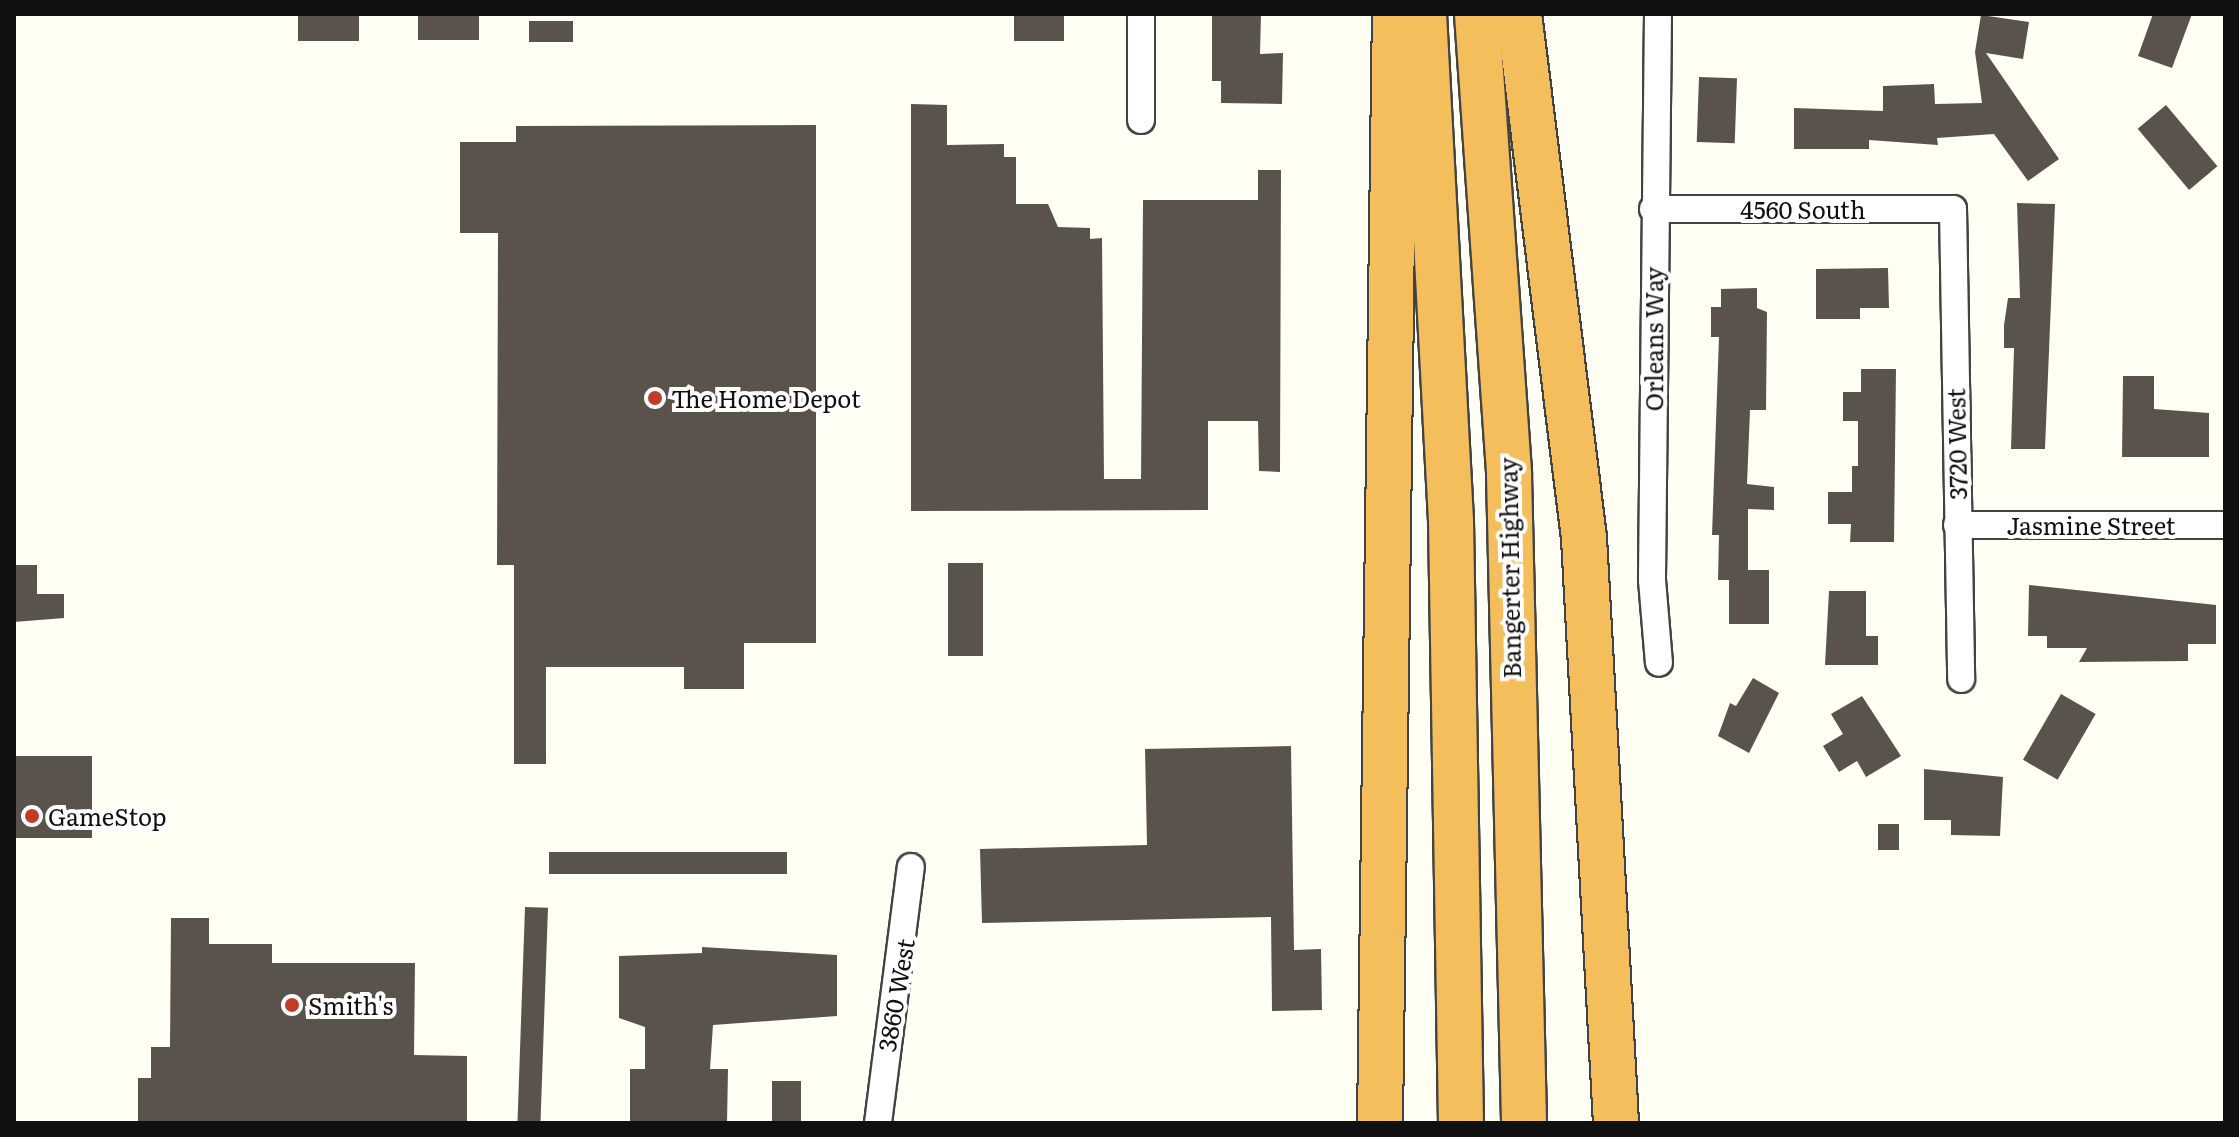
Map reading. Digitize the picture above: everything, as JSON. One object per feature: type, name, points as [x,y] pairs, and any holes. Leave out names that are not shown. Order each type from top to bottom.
[{"type":"highway","points":[[1380,1123],[1395,14]]},
{"type":"highway","points":[[1424,14],[1451,521],[1461,1123]]},
{"type":"highway","name":"Bangerter Highway","points":[[1477,14],[1509,475],[1524,1123]]},
{"type":"highway","points":[[1519,14],[1586,568],[1616,1123]]},
{"type":"street","points":[[1141,14],[1141,120]]},
{"type":"street","name":"Orleans Way","points":[[1658,14],[1653,209],[1652,580],[1659,663]]},
{"type":"street","name":"4560 South","points":[[1653,209],[1953,209]]},
{"type":"street","name":"3720 West","points":[[1953,209],[1961,679]]},
{"type":"street","name":"Jasmine Street","points":[[1957,525],[2225,525]]},
{"type":"street","name":"3860 West","points":[[878,1123],[911,867]]},
{"type":"building","points":[[1014,14],[1064,14],[1064,41],[1014,41]]},
{"type":"building","points":[[1212,14],[1261,14],[1260,54],[1283,53],[1282,104],[1221,103],[1221,81],[1212,81]]},
{"type":"building","points":[[2153,14],[2192,14],[2172,68],[2138,56]]},
{"type":"building","points":[[1981,15],[2029,22],[2023,59],[1986,53],[2059,159],[2028,181],[1994,134],[1937,138],[1938,145],[1869,140],[1869,149],[1794,149],[1794,108],[1883,111],[1883,86],[1934,84],[1935,104],[1982,103],[1975,52]]},
{"type":"building","points":[[298,16],[359,16],[359,41],[298,41]]},
{"type":"building","points":[[418,16],[479,16],[479,40],[418,40]]},
{"type":"building","points":[[529,21],[573,21],[573,42],[529,42]]},
{"type":"building","points":[[1699,77],[1737,78],[1735,143],[1697,142]]},
{"type":"building","points":[[911,104],[947,105],[947,145],[1004,144],[1004,157],[1016,157],[1016,204],[1048,204],[1058,227],[1090,228],[1090,239],[1102,238],[1104,479],[1141,479],[1143,200],[1258,200],[1258,170],[1281,170],[1280,472],[1259,471],[1258,421],[1208,421],[1208,510],[911,511]]},
{"type":"building","points":[[2166,105],[2217,166],[2189,190],[2138,129]]},
{"type":"building","name":"The Home Depot","points":[[816,125],[816,643],[744,643],[744,689],[684,689],[684,667],[546,667],[546,764],[514,764],[514,565],[497,565],[498,233],[460,233],[460,142],[516,142],[516,126]]},
{"type":"building","points":[[2017,203],[2055,204],[2045,449],[2011,449],[2014,348],[2004,348],[2004,325],[2008,298],[2020,298]]},
{"type":"building","points":[[1888,268],[1889,308],[1860,308],[1860,319],[1816,319],[1816,269]]},
{"type":"building","points":[[1757,288],[1757,308],[1767,312],[1766,410],[1750,410],[1747,484],[1774,487],[1774,510],[1748,509],[1748,570],[1769,570],[1769,624],[1729,624],[1729,580],[1718,580],[1719,535],[1712,535],[1719,337],[1711,337],[1711,307],[1721,307],[1721,289]]},
{"type":"building","points":[[1861,369],[1896,369],[1894,542],[1850,542],[1851,524],[1828,524],[1828,492],[1852,492],[1852,466],[1858,466],[1858,421],[1843,421],[1843,392],[1861,392]]},
{"type":"building","points":[[2123,376],[2154,376],[2154,409],[2209,413],[2209,457],[2122,457]]},
{"type":"building","points":[[948,563],[983,563],[983,656],[948,656]]},
{"type":"building","points":[[14,565],[37,565],[37,594],[64,594],[64,618],[14,622]]},
{"type":"building","points":[[2029,585],[2216,605],[2216,644],[2188,644],[2188,661],[2079,662],[2087,648],[2047,648],[2047,636],[2028,636]]},
{"type":"building","points":[[1829,591],[1866,591],[1866,636],[1878,636],[1878,665],[1825,665]]},
{"type":"building","points":[[1753,678],[1779,693],[1749,753],[1718,736],[1730,703],[1736,706]]},
{"type":"building","points":[[2061,694],[2096,714],[2058,780],[2023,760]]},
{"type":"building","points":[[1862,696],[1901,756],[1866,777],[1857,761],[1839,772],[1823,746],[1843,734],[1831,714]]},
{"type":"building","points":[[1291,746],[1294,950],[1321,949],[1322,1010],[1272,1011],[1271,917],[982,923],[980,849],[1147,845],[1145,749]]},
{"type":"building","points":[[14,756],[92,756],[92,838],[14,838]]},
{"type":"building","points":[[1924,769],[2003,777],[2000,836],[1951,835],[1951,820],[1924,820]]},
{"type":"building","points":[[1878,824],[1899,824],[1899,850],[1878,850]]},
{"type":"building","points":[[549,852],[787,852],[787,874],[549,874]]},
{"type":"building","points":[[525,907],[548,908],[540,1123],[517,1123]]},
{"type":"building","name":"Smith's","points":[[171,918],[209,918],[209,944],[272,944],[272,963],[415,963],[414,1055],[467,1056],[467,1123],[138,1123],[138,1078],[151,1078],[151,1047],[170,1047]]},
{"type":"building","points":[[702,947],[837,955],[837,1016],[713,1025],[710,1069],[728,1069],[727,1123],[630,1123],[630,1069],[645,1069],[645,1027],[619,1018],[619,956],[702,953]]},
{"type":"building","points":[[772,1081],[801,1081],[801,1123],[772,1123]]},
{"type":"place","name":"The Home Depot","points":[[655,398]]},
{"type":"place","name":"GameStop","points":[[32,816]]},
{"type":"place","name":"Smith's","points":[[292,1005]]}]
